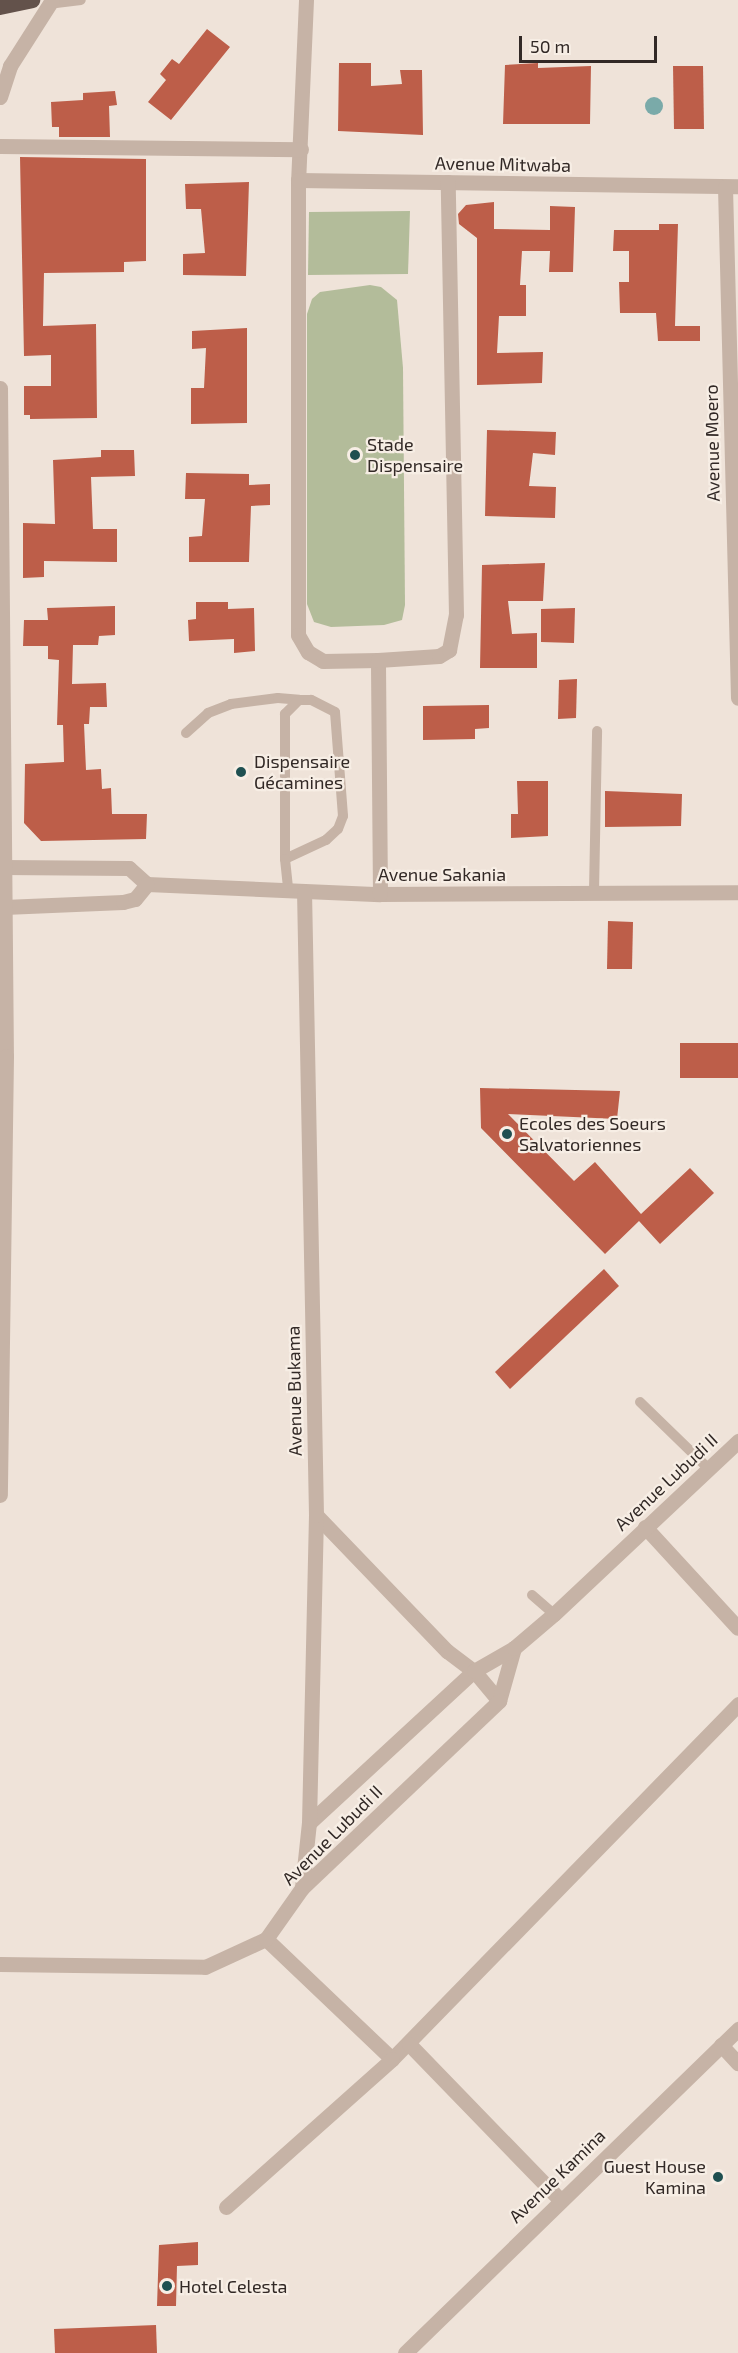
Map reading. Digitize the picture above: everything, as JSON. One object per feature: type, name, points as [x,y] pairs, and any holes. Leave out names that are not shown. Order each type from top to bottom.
[{"type":"highway","points":[[0,7],[44,1]]},
{"type":"street","points":[[306,0],[298,180],[298,635],[308,652],[323,661],[439,656],[449,650],[453,639],[456,602],[448,182]]},
{"type":"street","points":[[0,97],[10,66],[44,1]]},
{"type":"street","points":[[0,146],[301,149]]},
{"type":"street","name":"Avenue Mitwaba","points":[[298,180],[732,187]]},
{"type":"street","name":"Avenue Moero","points":[[732,187],[738,698]]},
{"type":"street","points":[[0,388],[4,907],[0,1496]]},
{"type":"street","points":[[378,660],[380,894]]},
{"type":"street","points":[[3,867],[129,867],[147,884],[135,899],[123,902],[4,907]]},
{"type":"street","name":"Avenue Sakania","points":[[147,884],[380,894],[738,892]]},
{"type":"street","name":"Avenue Bukama","points":[[302,1888],[309,1823],[316,1515],[304,892]]},
{"type":"street","name":"Avenue Lubudi II","points":[[309,1823],[474,1671],[514,1648],[554,1614],[738,1441]]},
{"type":"street","points":[[316,1515],[447,1651],[474,1671],[499,1701]]},
{"type":"street","points":[[645,1527],[738,1628]]},
{"type":"street","points":[[499,1701],[514,1648]]},
{"type":"street","name":"Avenue Lubudi II","points":[[266,1939],[302,1888],[499,1701]]},
{"type":"street","points":[[226,2207],[409,2044],[738,1704]]},
{"type":"street","points":[[0,1964],[205,1967],[266,1939],[392,2059]]},
{"type":"street","name":"Avenue Kamina","points":[[405,2353],[738,2029]]},
{"type":"street","points":[[409,2044],[560,2200]]},
{"type":"street","points":[[721,2045],[738,2063]]},
{"type":"lane","points":[[44,1],[81,0]]},
{"type":"lane","points":[[186,733],[208,713],[231,704],[278,698],[326,705],[335,712],[343,816],[338,829],[327,840],[285,859]]},
{"type":"lane","points":[[288,890],[285,859],[284,725],[285,714],[299,700]]},
{"type":"lane","points":[[594,892],[597,731]]},
{"type":"lane","points":[[640,1402],[709,1468]]},
{"type":"lane","points":[[532,1595],[554,1614]]},
{"type":"green space","points":[[410,211],[408,274],[308,275],[309,212]]},
{"type":"green space","name":"Stade Dispensaire","points":[[370,285],[381,287],[397,300],[403,368],[405,605],[402,620],[384,625],[331,627],[314,622],[307,604],[307,314],[312,299],[320,292]]},
{"type":"water","points":[[654,97],[660,100],[663,106],[660,112],[654,115],[648,112],[645,106],[648,100]]},
{"type":"building","points":[[207,29],[230,47],[171,120],[148,102],[166,80],[160,74],[172,59],[179,64]]},
{"type":"building","points":[[339,63],[371,63],[371,86],[402,84],[400,70],[422,70],[423,135],[338,131]]},
{"type":"building","points":[[538,63],[538,68],[591,66],[590,124],[503,124],[505,65]]},
{"type":"building","points":[[673,66],[703,66],[704,129],[674,129]]},
{"type":"building","points":[[115,91],[117,105],[109,106],[110,137],[59,137],[59,127],[52,127],[51,102],[83,100],[83,93]]},
{"type":"building","points":[[20,157],[146,159],[146,261],[124,262],[124,272],[44,273],[43,326],[96,324],[97,418],[30,419],[30,415],[24,415],[24,386],[51,386],[51,355],[24,356]]},
{"type":"building","points":[[249,182],[246,276],[183,275],[183,254],[205,253],[201,209],[186,209],[185,184]]},
{"type":"building","points":[[494,202],[494,229],[550,230],[550,206],[575,207],[573,272],[549,272],[550,251],[522,251],[520,285],[526,285],[526,316],[499,316],[497,353],[543,352],[542,383],[477,385],[477,238],[459,224],[458,214],[466,205]]},
{"type":"building","points":[[659,224],[678,224],[675,326],[700,326],[700,341],[658,341],[656,313],[620,313],[619,282],[629,282],[629,251],[613,251],[614,230],[659,230]]},
{"type":"building","points":[[247,328],[247,423],[191,424],[191,388],[204,388],[206,348],[192,349],[192,331]]},
{"type":"building","points":[[487,430],[556,432],[555,455],[533,453],[529,486],[556,487],[555,518],[485,516]]},
{"type":"building","points":[[101,450],[134,450],[135,476],[91,477],[93,529],[117,529],[117,562],[44,561],[44,577],[23,578],[23,523],[55,524],[53,460],[101,457]]},
{"type":"building","points":[[186,473],[249,474],[249,485],[270,484],[270,505],[251,506],[249,562],[189,562],[189,537],[202,536],[205,499],[185,499]]},
{"type":"building","points":[[545,563],[543,601],[508,601],[512,634],[537,633],[537,668],[480,668],[482,565]]},
{"type":"building","points":[[196,602],[228,602],[228,609],[254,608],[255,651],[234,653],[234,639],[189,641],[188,620],[196,619]]},
{"type":"building","points":[[115,606],[115,635],[99,636],[98,645],[73,645],[72,684],[106,683],[107,707],[90,707],[89,724],[84,724],[86,770],[101,769],[102,789],[111,788],[112,814],[147,814],[146,839],[41,841],[24,823],[25,764],[64,762],[63,725],[57,725],[59,660],[48,659],[48,646],[23,646],[24,620],[48,620],[47,608]]},
{"type":"building","points":[[575,608],[574,643],[541,642],[541,609]]},
{"type":"building","points":[[577,679],[576,718],[558,719],[559,680]]},
{"type":"building","points":[[489,705],[489,728],[475,729],[475,739],[423,740],[423,706]]},
{"type":"building","points":[[517,781],[548,781],[548,836],[511,838],[511,814],[518,814]]},
{"type":"building","points":[[605,791],[682,794],[681,826],[605,827]]},
{"type":"building","points":[[608,921],[633,922],[632,969],[607,969]]},
{"type":"building","points":[[680,1043],[738,1043],[738,1078],[680,1078]]},
{"type":"building","points":[[480,1088],[620,1091],[617,1119],[508,1114],[574,1181],[595,1162],[641,1214],[690,1168],[714,1193],[660,1244],[639,1221],[605,1254],[481,1128]]},
{"type":"building","points":[[604,1269],[619,1286],[510,1389],[495,1372]]},
{"type":"building","name":"Hotel Celesta","points":[[198,2242],[198,2265],[177,2266],[176,2306],[157,2306],[159,2245]]},
{"type":"building","points":[[156,2325],[157,2353],[55,2353],[54,2329]]},
{"type":"place","name":"Stade Dispensaire","points":[[355,455]]},
{"type":"place","name":"Dispensaire Gécamines","points":[[241,772]]},
{"type":"place","name":"Ecoles des Soeurs Salvatoriennes","points":[[507,1134]]},
{"type":"place","name":"Guest House Kamina","points":[[718,2177]]},
{"type":"place","name":"Hotel Celesta","points":[[167,2286]]}]
